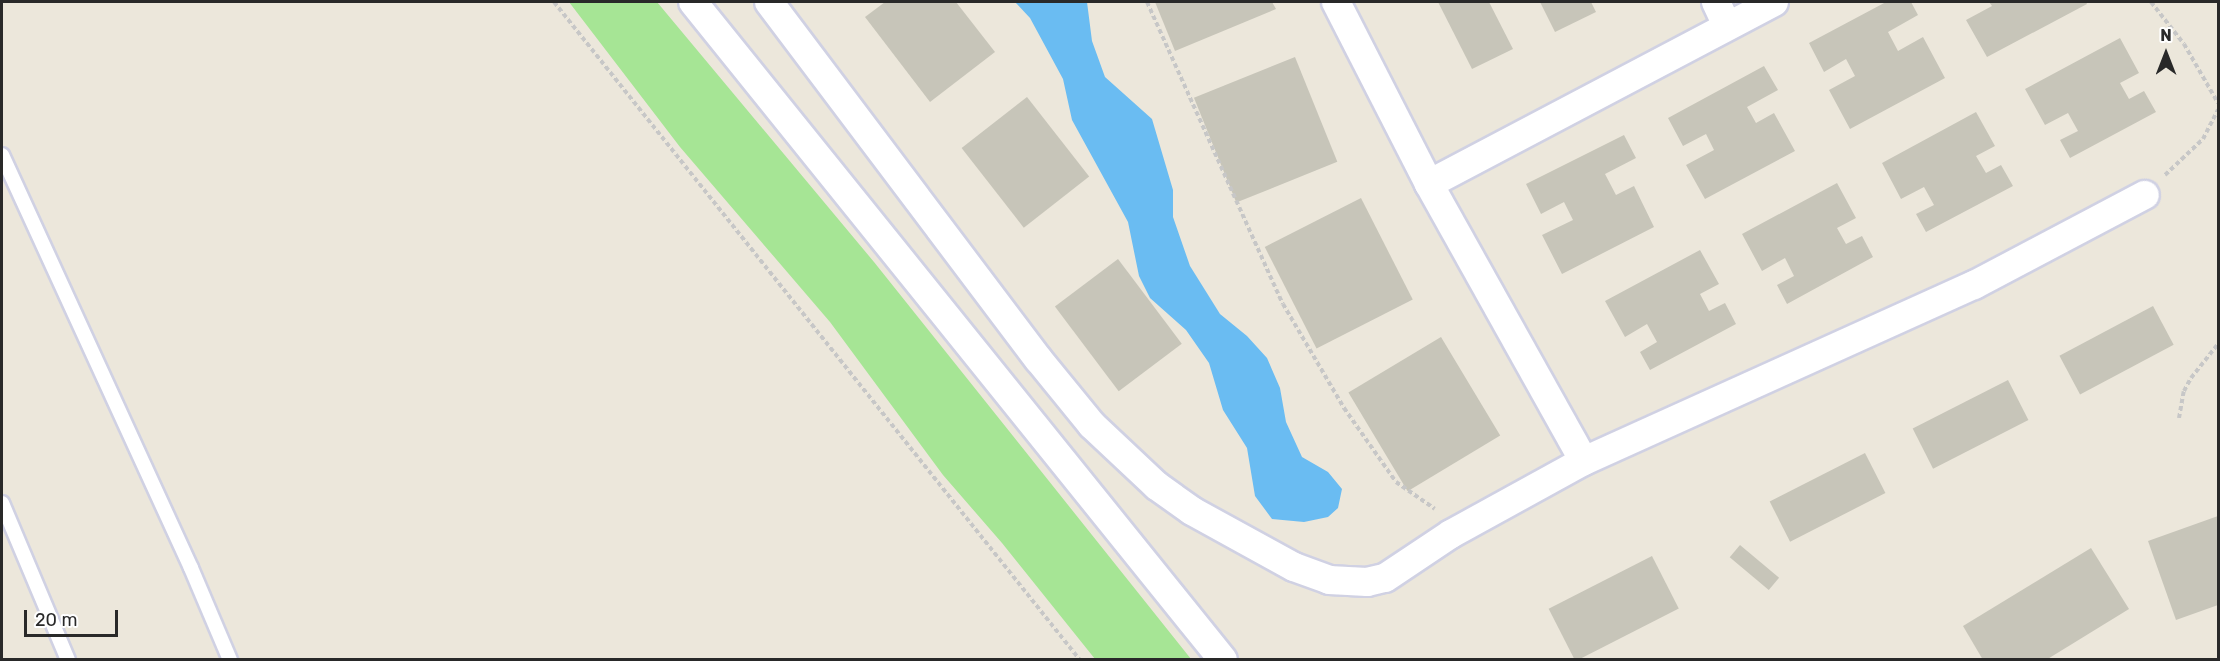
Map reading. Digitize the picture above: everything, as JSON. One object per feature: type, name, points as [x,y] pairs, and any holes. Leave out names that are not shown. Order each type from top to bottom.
[{"type":"street","points":[[693,2],[1223,660]]},
{"type":"street","points":[[769,2],[1064,392],[1108,441],[1157,486],[1192,511],[1276,558],[1311,575],[1329,580],[1367,582],[1385,578],[1451,534],[1584,461],[1974,285],[2145,195]]},
{"type":"street","points":[[1336,2],[1429,184],[1584,461]]},
{"type":"street","points":[[1429,184],[1721,14],[1774,2]]},
{"type":"lane","points":[[2,155],[191,568],[230,660]]},
{"type":"lane","points":[[2,503],[68,660]]},
{"type":"path","points":[[554,2],[1080,660]]},
{"type":"path","points":[[1147,2],[1283,303],[1344,408],[1396,482],[1442,514],[1451,534]]},
{"type":"path","points":[[2151,2],[2184,44],[2218,103]]},
{"type":"path","points":[[2145,195],[2202,139],[2218,110]]},
{"type":"path","points":[[2179,418],[2184,392],[2191,378],[2218,344]]},
{"type":"green space","points":[[569,2],[657,2],[874,262],[1191,659],[1095,659],[1002,543],[943,475],[830,322],[680,147]]},
{"type":"water","points":[[1015,2],[1087,2],[1092,41],[1105,77],[1152,119],[1173,190],[1173,217],[1190,266],[1220,314],[1247,336],[1267,358],[1280,388],[1286,422],[1302,457],[1328,472],[1342,489],[1338,508],[1328,517],[1304,522],[1272,519],[1255,496],[1247,448],[1223,410],[1209,363],[1186,330],[1150,298],[1139,276],[1128,222],[1072,120],[1063,79],[1030,18]]},
{"type":"building","points":[[885,2],[956,2],[995,52],[930,102],[865,17]]},
{"type":"building","points":[[1155,2],[1272,2],[1276,9],[1175,51]]},
{"type":"building","points":[[1438,2],[1489,2],[1513,49],[1472,69]]},
{"type":"building","points":[[1540,2],[1591,2],[1596,12],[1555,32]]},
{"type":"building","points":[[1886,2],[1911,2],[1918,15],[1888,32],[1898,51],[1923,37],[1945,78],[1850,129],[1829,90],[1855,76],[1846,59],[1824,72],[1809,43]]},
{"type":"building","points":[[1989,2],[2086,2],[2087,4],[1987,57],[1966,20],[1992,6]]},
{"type":"building","points":[[2120,38],[2139,73],[2120,83],[2129,99],[2144,91],[2156,112],[2070,158],[2060,140],[2078,131],[2068,113],[2045,125],[2025,89]]},
{"type":"building","points":[[1295,57],[1337,162],[1236,203],[1194,98]]},
{"type":"building","points":[[1764,66],[1778,90],[1747,107],[1756,123],[1774,113],[1795,151],[1705,199],[1686,165],[1714,150],[1706,134],[1683,146],[1668,118]]},
{"type":"building","points":[[1027,97],[1089,177],[1024,228],[962,148]]},
{"type":"building","points":[[1976,112],[1995,146],[1976,156],[1986,173],[2001,165],[2013,186],[1926,232],[1916,214],[1934,205],[1924,187],[1901,199],[1882,163]]},
{"type":"building","points":[[1624,135],[1636,158],[1605,174],[1616,195],[1634,186],[1654,227],[1562,274],[1542,235],[1573,220],[1564,202],[1541,214],[1526,184]]},
{"type":"building","points":[[1837,183],[1856,218],[1837,228],[1846,244],[1862,236],[1873,257],[1787,304],[1777,285],[1794,276],[1785,258],[1762,271],[1742,234]]},
{"type":"building","points":[[1361,198],[1413,300],[1317,349],[1265,247]]},
{"type":"building","points":[[1700,250],[1719,284],[1700,294],[1709,311],[1725,303],[1736,324],[1650,370],[1640,352],[1657,342],[1647,324],[1625,337],[1605,301]]},
{"type":"building","points":[[1118,259],[1182,344],[1119,391],[1055,307]]},
{"type":"building","points":[[2153,306],[2174,345],[2080,395],[2059,356]]},
{"type":"building","points":[[1441,337],[1500,436],[1408,491],[1348,393]]},
{"type":"building","points":[[2008,380],[2028,420],[1933,469],[1913,429]]},
{"type":"building","points":[[1865,453],[1885,493],[1790,542],[1770,502]]},
{"type":"building","points":[[2218,516],[2218,605],[2176,620],[2148,541]]},
{"type":"building","points":[[1740,545],[1779,578],[1769,590],[1730,557]]},
{"type":"building","points":[[2091,548],[2129,609],[2046,660],[1983,660],[1963,626]]},
{"type":"building","points":[[1652,556],[1679,609],[1578,660],[1575,660],[1549,609]]}]
